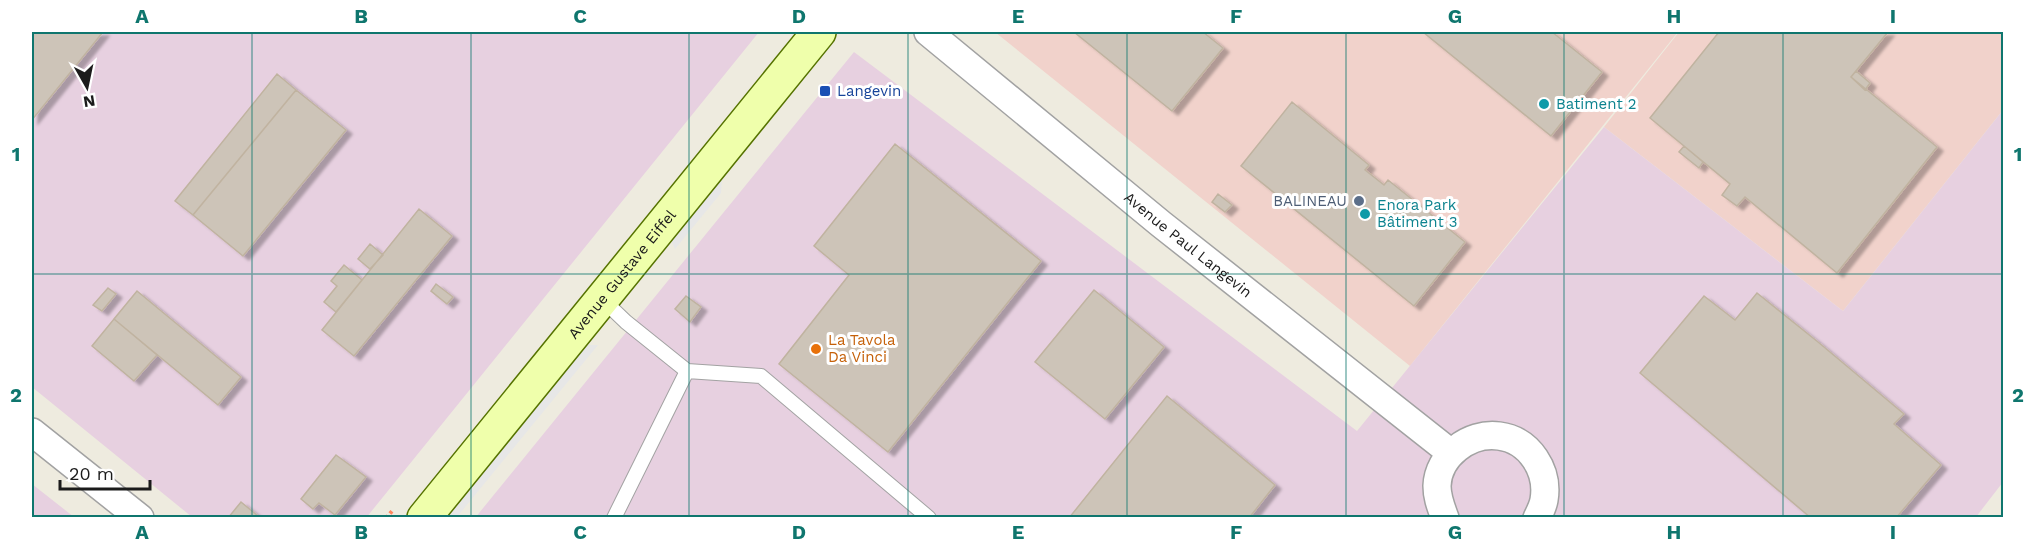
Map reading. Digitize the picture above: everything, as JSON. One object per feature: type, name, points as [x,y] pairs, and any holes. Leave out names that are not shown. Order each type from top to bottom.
[{"type":"street","name":"Avenue Gustave Eiffel","points":[[424,518],[819,32]]},
{"type":"street","name":"Avenue Paul Langevin","points":[[928,32],[1161,224],[1451,453]]},
{"type":"street","points":[[32,432],[140,518]]},
{"type":"street","points":[[1445,518],[1439,503],[1437,485],[1441,468],[1451,453],[1465,442],[1481,436],[1498,436],[1515,441],[1530,451],[1540,466],[1545,484],[1544,503],[1537,518]]},
{"type":"lane","points":[[602,299],[626,322],[687,371],[761,376],[929,518]]},
{"type":"lane","points":[[614,518],[687,371]]},
{"type":"shaded area","points":[[32,32],[759,32],[366,518],[192,517],[32,387]]},
{"type":"shaded area","points":[[995,32],[1678,32],[1410,366]]},
{"type":"shaded area","points":[[1679,32],[2003,32],[2003,110],[1843,311],[1604,127]]},
{"type":"shaded area","points":[[854,52],[1357,431],[1604,127],[1843,311],[2003,110],[2003,482],[1976,517],[475,518]]},
{"type":"shaded area","points":[[722,178],[721,193],[675,249],[671,240]]},
{"type":"shaded area","points":[[584,345],[598,345],[457,517],[442,518]]},
{"type":"shaded area","points":[[32,484],[74,517],[32,517]]},
{"type":"building","points":[[32,32],[103,32],[32,120]]},
{"type":"building","points":[[1074,32],[1203,32],[1223,48],[1172,111]]},
{"type":"building","name":"Batiment 2","points":[[1423,32],[1552,32],[1602,72],[1551,136]]},
{"type":"building","points":[[1719,32],[1888,32],[1851,77],[1937,147],[1837,273],[1745,197],[1737,206],[1722,195],[1730,184],[1650,118]]},
{"type":"building","points":[[1856,71],[1870,83],[1865,90],[1851,77]]},
{"type":"building","points":[[277,74],[296,90],[193,215],[175,201]]},
{"type":"building","points":[[296,90],[346,130],[243,256],[193,215]]},
{"type":"building","name":"Enora Park Bâtiment 3","points":[[1292,102],[1369,165],[1365,170],[1384,185],[1388,180],[1465,242],[1414,306],[1241,166]]},
{"type":"building","points":[[895,144],[1041,261],[888,452],[779,364],[849,275],[814,246]]},
{"type":"building","points":[[1684,146],[1703,162],[1699,168],[1679,152]]},
{"type":"building","points":[[1218,194],[1232,205],[1225,212],[1212,202]]},
{"type":"building","points":[[419,209],[452,236],[354,356],[322,330]]},
{"type":"building","points":[[370,244],[383,255],[370,269],[358,259]]},
{"type":"building","points":[[344,265],[362,280],[336,312],[324,302],[337,286],[331,281]]},
{"type":"building","points":[[436,284],[453,297],[447,304],[431,291]]},
{"type":"building","points":[[108,288],[116,294],[102,311],[93,305]]},
{"type":"building","points":[[1094,290],[1164,347],[1105,419],[1035,362]]},
{"type":"building","points":[[137,291],[241,377],[218,405],[114,319]]},
{"type":"building","points":[[1757,293],[1904,414],[1894,424],[1941,465],[1896,518],[1811,518],[1640,373],[1704,296],[1735,320]]},
{"type":"building","points":[[686,296],[701,307],[690,322],[675,309]]},
{"type":"building","points":[[114,319],[157,355],[134,381],[92,346]]},
{"type":"building","points":[[1167,396],[1275,485],[1249,518],[1069,518]]},
{"type":"building","points":[[336,455],[366,477],[335,515],[319,503],[313,509],[301,499]]},
{"type":"building","points":[[241,502],[258,516],[257,518],[228,518]]},
{"type":"place","name":"Langevin","points":[[825,91]]},
{"type":"place","name":"Batiment 2","points":[[1544,104]]},
{"type":"place","name":"BALINEAU","points":[[1359,201]]},
{"type":"place","name":"Enora Park Bâtiment 3","points":[[1365,214]]},
{"type":"place","name":"La Tavola Da Vinci","points":[[816,349]]}]
